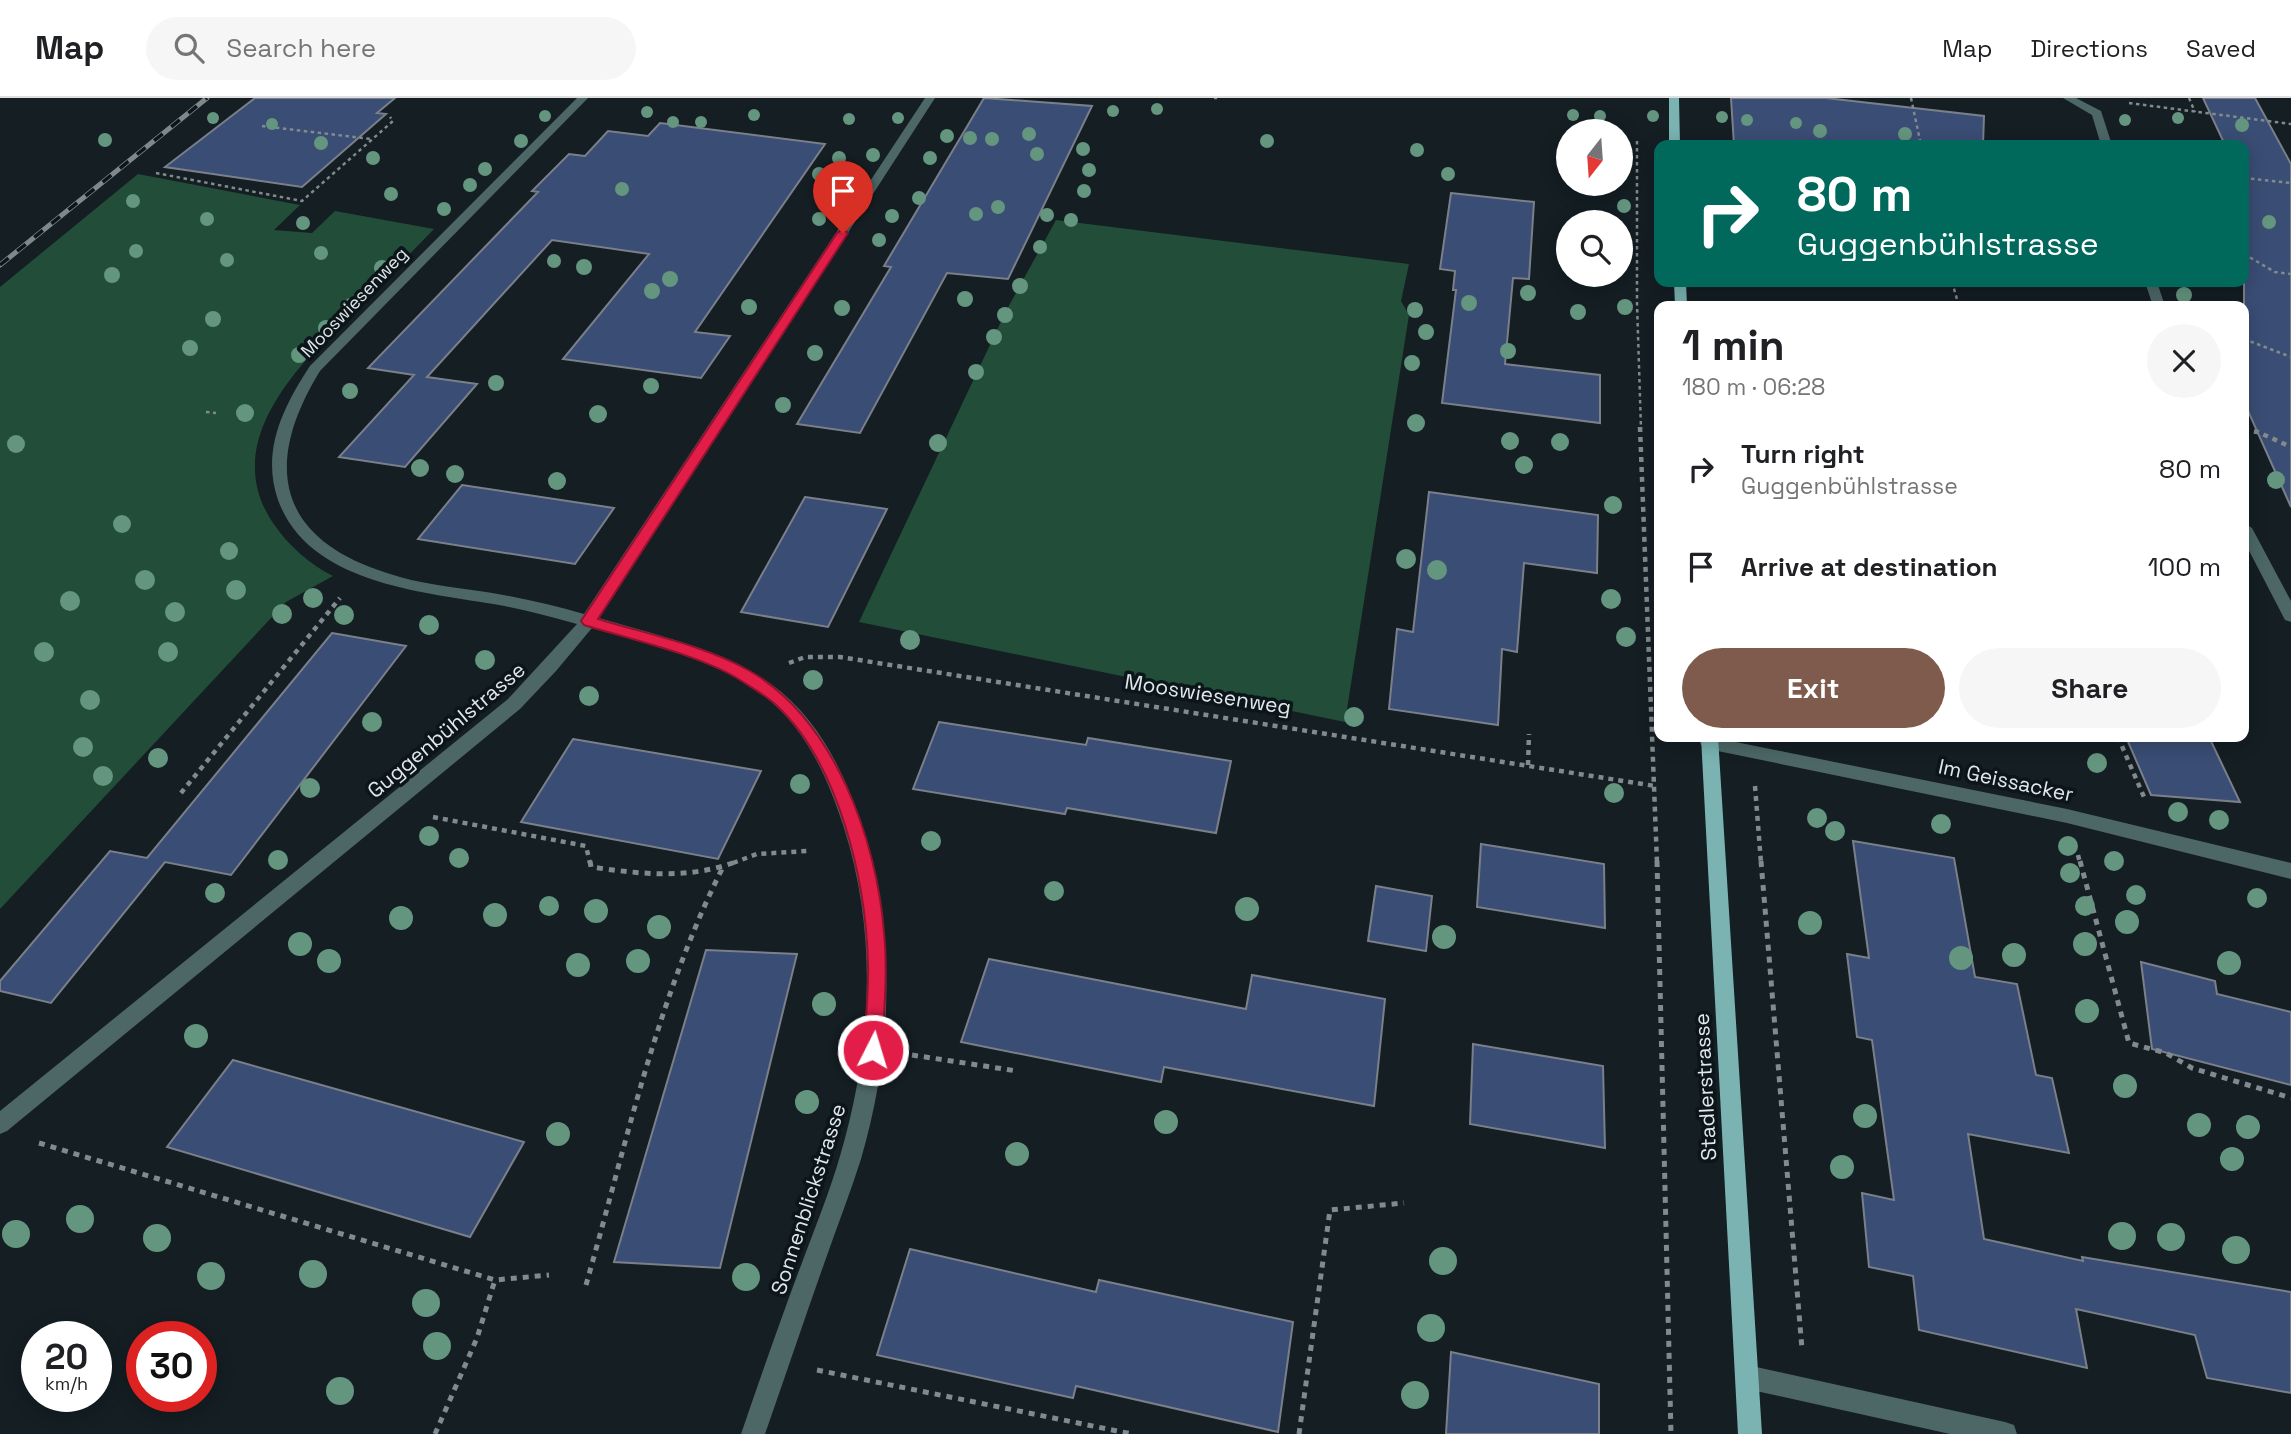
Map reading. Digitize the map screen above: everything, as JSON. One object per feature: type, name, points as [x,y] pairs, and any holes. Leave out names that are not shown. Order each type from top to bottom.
[{"type":"main road","points":[[1674,98],[1675,140]]},
{"type":"main road","name":"Stadlerstrasse","points":[[1709,742],[1750,1434]]},
{"type":"street","name":"Mooswiesenweg","points":[[583,98],[327,355],[292,403],[280,436],[278,455],[279,485],[294,520],[324,550],[362,570],[406,584],[513,602],[589,621]]},
{"type":"street","name":"Guggenbühlstrasse","points":[[0,1124],[514,704],[544,676],[589,621],[930,98]]},
{"type":"street","points":[[2068,98],[2097,113],[2105,140]]},
{"type":"street","points":[[2249,537],[2291,616]]},
{"type":"street","name":"Sonnenblickstrasse","points":[[589,621],[719,664],[761,685],[790,709],[817,744],[845,804],[863,855],[876,943],[877,1010],[873,1050],[851,1155],[753,1434]]},
{"type":"street","name":"Im Geissacker","points":[[1719,742],[2067,816],[2291,871]]},
{"type":"street","points":[[1747,1377],[2005,1434]]},
{"type":"path","points":[[1911,98],[1920,140]]},
{"type":"path","points":[[2189,98],[2196,112]]},
{"type":"path","points":[[2127,103],[2291,124]]},
{"type":"path","points":[[156,173],[302,201],[393,121],[390,117]]},
{"type":"path","points":[[262,126],[372,139]]},
{"type":"path","points":[[1637,133],[1640,363],[1655,786],[1664,1240],[1671,1434]]},
{"type":"path","points":[[2249,179],[2291,183]]},
{"type":"path","points":[[2249,257],[2275,272],[2291,274]]},
{"type":"path","points":[[2249,341],[2291,357]]},
{"type":"path","points":[[206,412],[216,413]]},
{"type":"path","points":[[2249,431],[2291,447]]},
{"type":"path","points":[[181,793],[362,570]]},
{"type":"path","name":"Mooswiesenweg","points":[[761,685],[791,662],[814,656],[840,657],[1655,786]]},
{"type":"path","points":[[1528,765],[1529,734]]},
{"type":"path","points":[[2120,742],[2147,804],[2188,844]]},
{"type":"path","points":[[1752,749],[1805,1391]]},
{"type":"path","points":[[422,815],[586,846],[591,867],[634,873],[687,875],[723,867],[757,854],[807,850]]},
{"type":"path","points":[[2067,816],[2129,1043],[2166,1053],[2192,1068],[2291,1098]]},
{"type":"path","points":[[586,1285],[674,978],[703,907],[723,867]]},
{"type":"path","points":[[873,1050],[965,1061],[1017,1071]]},
{"type":"path","points":[[30,1140],[495,1280],[550,1275]]},
{"type":"path","points":[[1299,1434],[1331,1210],[1404,1203]]},
{"type":"path","points":[[435,1434],[477,1338],[495,1280]]},
{"type":"path","points":[[778,1362],[1132,1434]]},
{"type":"green space","points":[[138,174],[300,205],[274,230],[312,233],[335,211],[434,229],[312,354],[273,405],[261,433],[255,463],[259,492],[273,523],[300,553],[333,576],[286,602],[0,909],[0,287]]},
{"type":"green space","points":[[1056,220],[1409,264],[1401,301],[1409,315],[1345,722],[859,622],[1006,311]]},
{"type":"building","points":[[255,98],[395,98],[377,113],[386,114],[302,187],[165,167]]},
{"type":"building","points":[[984,98],[1092,106],[1008,279],[947,273],[860,433],[797,424],[891,267],[884,266]]},
{"type":"building","points":[[1731,98],[1826,98],[1984,116],[1983,140],[1734,140]]},
{"type":"building","points":[[2203,98],[2255,98],[2291,164],[2291,507],[2249,413],[2249,301],[2244,301],[2244,287],[2249,287],[2249,140],[2223,140]]},
{"type":"building","points":[[660,123],[825,144],[695,332],[730,336],[701,378],[563,359],[649,254],[552,240],[427,377],[477,384],[405,467],[339,457],[414,375],[368,368],[538,192],[532,191],[569,154],[585,156],[608,131],[648,136]]},
{"type":"building","points":[[1451,193],[1534,202],[1529,279],[1513,278],[1505,364],[1600,375],[1600,423],[1442,403],[1456,290],[1453,290],[1455,271],[1440,269]]},
{"type":"building","points":[[462,485],[614,508],[575,564],[418,539]]},
{"type":"building","points":[[1429,492],[1598,515],[1597,573],[1524,563],[1517,652],[1502,649],[1498,725],[1389,709],[1397,629],[1413,632]]},
{"type":"building","points":[[805,497],[887,509],[828,627],[741,612]]},
{"type":"building","points":[[332,633],[406,646],[231,875],[165,862],[51,1003],[0,991],[0,981],[110,851],[147,858]]},
{"type":"building","points":[[939,722],[1086,745],[1088,738],[1231,761],[1216,833],[1067,808],[1065,814],[913,789]]},
{"type":"building","points":[[573,739],[761,771],[718,859],[521,822]]},
{"type":"building","points":[[2128,742],[2211,742],[2240,802],[2151,795]]},
{"type":"building","points":[[1853,841],[1954,858],[1975,977],[2017,984],[2036,1075],[2052,1078],[2069,1153],[1968,1134],[1984,1239],[2083,1261],[2082,1257],[2291,1292],[2291,1393],[2207,1378],[2195,1335],[2076,1309],[2087,1368],[1919,1330],[1913,1276],[1869,1267],[1862,1193],[1894,1200],[1872,1040],[1857,1037],[1847,954],[1869,958]]},
{"type":"building","points":[[1481,844],[1604,864],[1605,928],[1477,907]]},
{"type":"building","points":[[1376,886],[1432,896],[1426,951],[1368,941]]},
{"type":"building","points":[[706,950],[797,954],[720,1268],[614,1262]]},
{"type":"building","points":[[989,959],[1246,1009],[1252,975],[1385,999],[1374,1106],[1164,1067],[1161,1082],[961,1042]]},
{"type":"building","points":[[2141,962],[2215,981],[2217,994],[2291,1012],[2291,1085],[2152,1049]]},
{"type":"building","points":[[1473,1044],[1603,1066],[1605,1148],[1470,1124]]},
{"type":"building","points":[[233,1060],[524,1142],[470,1237],[167,1147]]},
{"type":"building","points":[[910,1249],[1096,1292],[1099,1280],[1293,1322],[1278,1432],[1076,1386],[1073,1398],[877,1355]]},
{"type":"building","points":[[1451,1352],[1599,1384],[1599,1434],[1446,1434]]},
{"type":"railway","points":[[0,265],[207,98]]},
{"type":"route","points":[[843,233],[589,621],[691,653],[742,674],[780,700],[799,719],[817,744],[845,804],[866,865],[876,931],[877,1010],[873,1050]]}]
